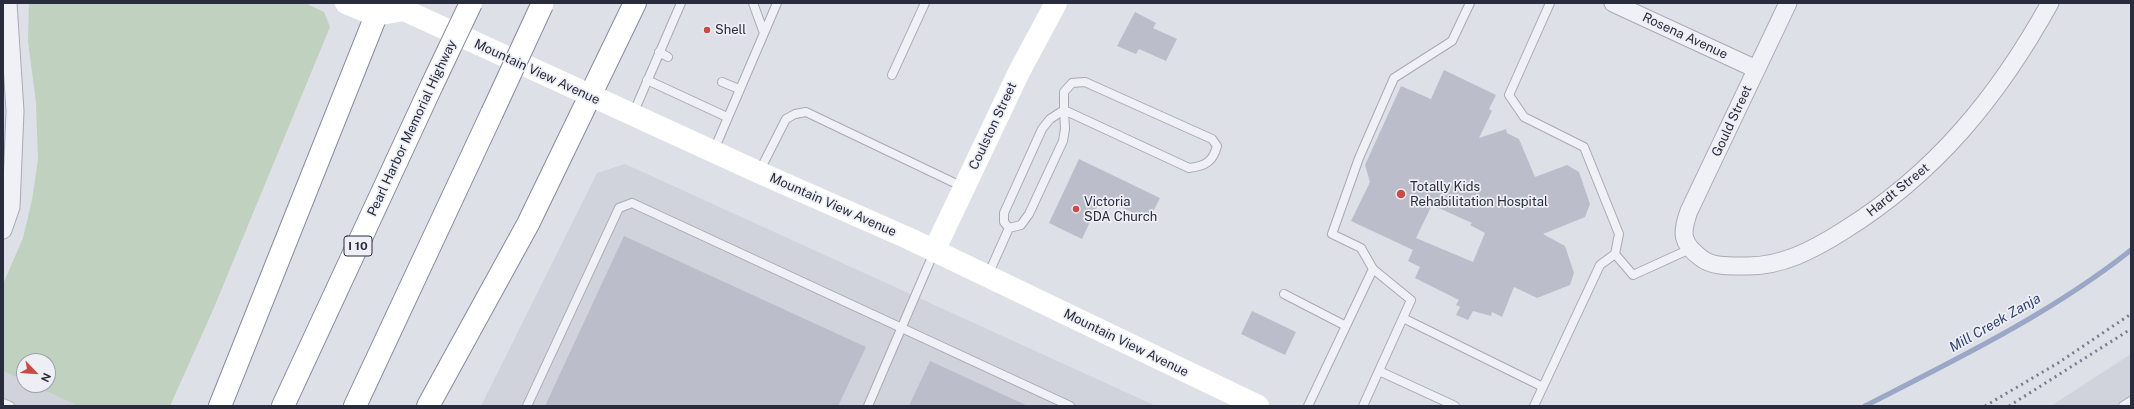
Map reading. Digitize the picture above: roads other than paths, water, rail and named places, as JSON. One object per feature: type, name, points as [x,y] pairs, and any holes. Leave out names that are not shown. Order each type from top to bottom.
[{"type":"main road","points":[[220,406],[378,9],[346,3]]},
{"type":"main road","name":"Pearl Harbor Memorial Highway","points":[[283,406],[471,3]]},
{"type":"main road","points":[[428,406],[528,224],[636,3]]},
{"type":"main road","name":"Coulston Street","points":[[934,251],[1019,72],[1056,3]]},
{"type":"main road","points":[[355,406],[542,4]]},
{"type":"main road","name":"Mountain View Avenue","points":[[378,9],[402,7],[632,115],[934,251],[1258,406]]},
{"type":"street","points":[[3,230],[11,206],[15,111],[8,3]]},
{"type":"street","name":"Rosena Avenue","points":[[1613,3],[1756,69]]},
{"type":"street","name":"Gould Street","points":[[1687,245],[1683,228],[1689,211],[1788,3]]},
{"type":"street","name":"Hardt Street","points":[[1687,245],[1703,260],[1713,263],[1759,267],[1780,263],[1802,254],[1861,220],[1929,166],[1958,137],[2010,70],[2050,3]]},
{"type":"lane","points":[[632,115],[681,3]]},
{"type":"lane","points":[[753,3],[764,33]]},
{"type":"lane","points":[[714,151],[727,117],[777,3]]},
{"type":"lane","points":[[892,75],[925,3]]},
{"type":"lane","points":[[1363,406],[1411,300],[1374,269],[1361,248],[1332,234],[1359,158],[1394,78],[1452,41],[1470,3]]},
{"type":"lane","points":[[1534,406],[1600,265],[1615,254],[1619,234],[1584,147],[1524,117],[1509,95],[1550,3]]},
{"type":"lane","points":[[659,52],[668,56]]},
{"type":"lane","points":[[647,80],[727,117]]},
{"type":"lane","points":[[722,82],[739,89]]},
{"type":"lane","points":[[1009,228],[1021,225],[1029,214],[1063,141],[1065,129],[1064,110],[1064,92],[1072,83],[1085,82],[1212,139],[1217,146],[1215,156],[1207,164],[1189,168],[1064,110]]},
{"type":"lane","points":[[1009,228],[1004,222],[1004,214],[1042,129],[1050,119],[1064,110]]},
{"type":"lane","points":[[758,172],[786,119],[795,114],[806,112],[964,187]]},
{"type":"lane","points":[[527,406],[619,208],[632,203],[1070,406]]},
{"type":"lane","points":[[987,276],[1009,228]]},
{"type":"lane","points":[[1615,254],[1633,274],[1687,245]]},
{"type":"lane","points":[[868,406],[934,251]]},
{"type":"lane","points":[[1308,406],[1374,269]]},
{"type":"lane","points":[[1284,294],[1346,326]]},
{"type":"lane","points":[[1403,318],[1543,386]]},
{"type":"lane","points":[[1379,371],[1455,406]]},
{"type":"lane","points":[[2123,406],[2131,401]]},
{"type":"lane","points":[[3,403],[10,406]]},
{"type":"waterway","name":"Mill Creek Zanja","points":[[1865,406],[1968,353],[2036,315],[2101,273],[2131,250]]},
{"type":"railway","points":[[1985,406],[2058,363],[2131,314]]},
{"type":"railway","points":[[2009,406],[2131,329]]},
{"type":"place","name":"Shell","points":[[707,30]]},
{"type":"place","name":"Totally Kids Rehabilitation Hospital","points":[[1401,194]]},
{"type":"place","name":"Victoria SDA Church","points":[[1076,209]]}]
